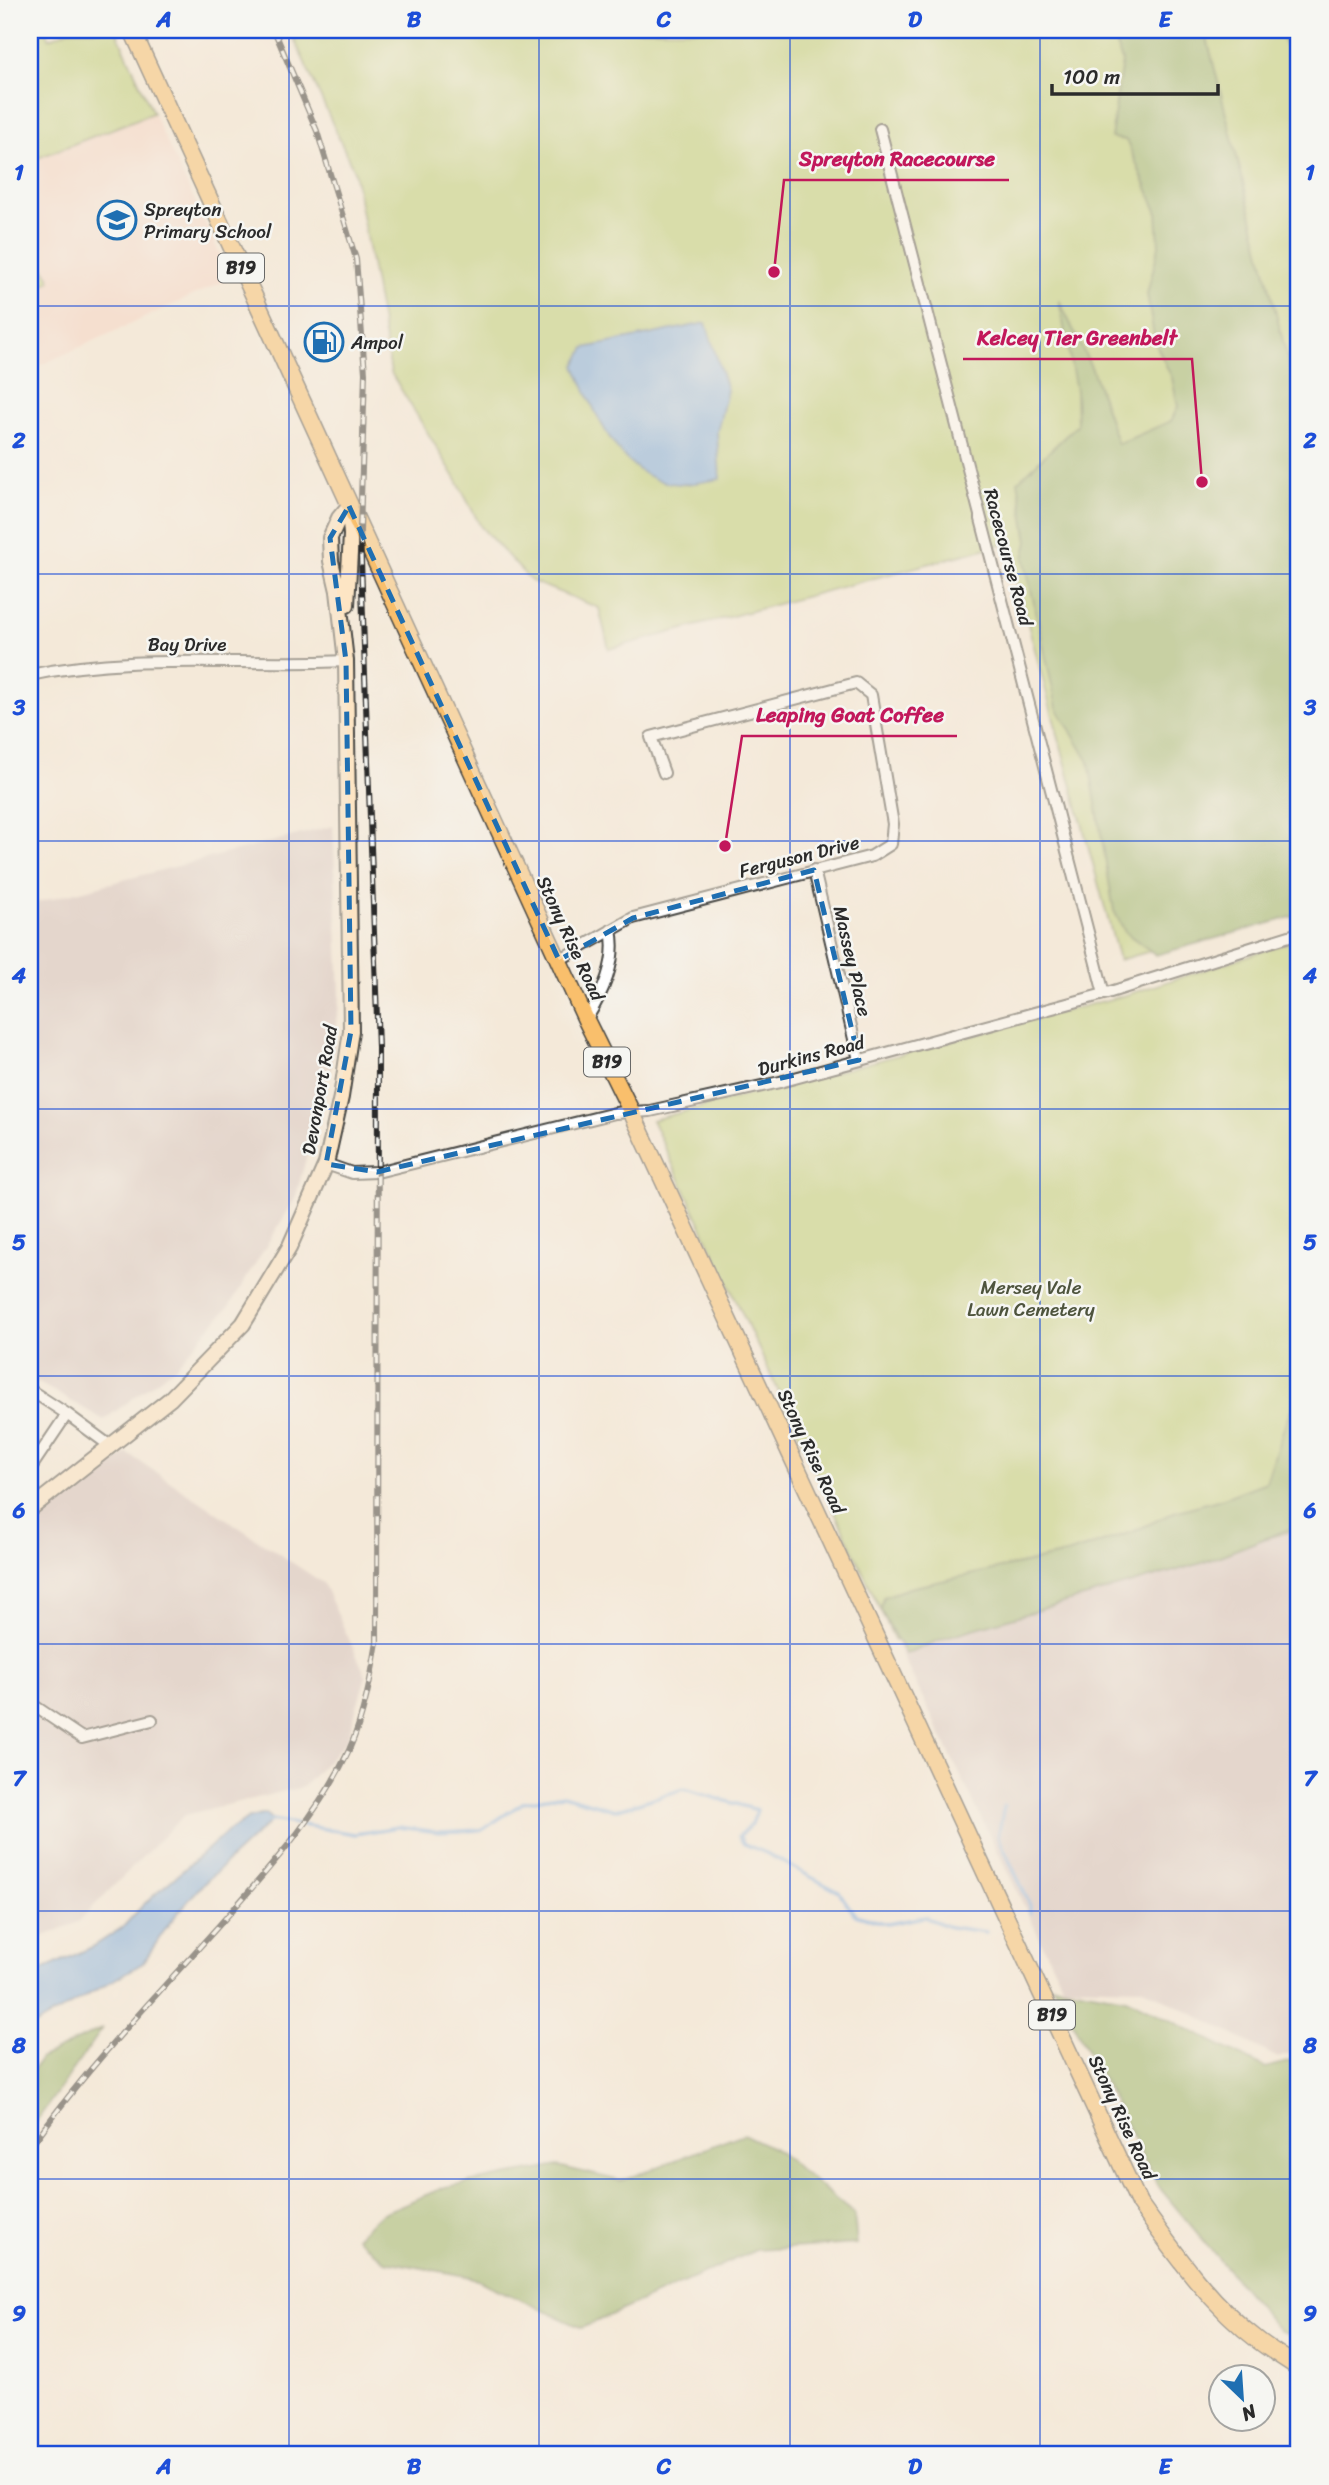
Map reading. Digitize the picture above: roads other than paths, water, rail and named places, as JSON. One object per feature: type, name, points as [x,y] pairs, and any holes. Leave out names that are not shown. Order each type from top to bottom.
[{"type":"main road","name":"B19","points":[[132,30],[349,506]]},
{"type":"main road","name":"Devonport Road","points":[[345,645],[352,535],[349,506]]},
{"type":"main road","name":"Devonport Road","points":[[30,1509],[170,1399],[243,1324],[289,1248],[326,1164],[341,1097],[351,1031],[346,661],[330,538],[339,518],[349,506]]},
{"type":"main road","name":"Stony Rise Road","points":[[349,506],[1139,2203],[1209,2295],[1257,2340],[1299,2368]]},
{"type":"street","name":"Racecourse Road","points":[[880,129],[1104,994]]},
{"type":"street","name":"Bay Drive","points":[[30,675],[147,661],[346,661]]},
{"type":"street","name":"Ferguson Drive","points":[[559,960],[633,918],[872,856],[891,844],[893,824],[871,695],[856,683],[651,737],[664,774]]},
{"type":"street","name":"Massey Place","points":[[814,870],[859,1060]]},
{"type":"street","points":[[586,1020],[597,1002],[613,958],[611,930]]},
{"type":"street","name":"Durkins Road","points":[[326,1164],[352,1172],[377,1172],[615,1112],[650,1111],[780,1082],[1104,994],[1299,933]]},
{"type":"street","points":[[30,1390],[109,1445]]},
{"type":"street","points":[[30,1469],[67,1414]]},
{"type":"street","points":[[30,1703],[82,1738],[152,1720]]},
{"type":"water","points":[[706,323],[727,390],[717,432],[720,479],[687,484],[661,481],[642,472],[613,443],[575,366],[585,348]]},
{"type":"water","points":[[266,1814],[272,1820],[200,1887],[170,1922],[143,1963],[32,2027],[30,2031],[30,1976],[94,1946],[123,1927],[144,1904],[226,1833],[249,1818]]},
{"type":"waterway","points":[[269,1822],[272,1820],[355,1834],[398,1827],[439,1832],[482,1830],[524,1802],[563,1795],[615,1810],[684,1789],[757,1810],[752,1824],[739,1836],[744,1844],[839,1892],[855,1915],[887,1924],[924,1917],[950,1927],[986,1932]]},
{"type":"waterway","points":[[1004,1806],[998,1836],[1030,1905],[1030,1913]]},
{"type":"railway","points":[[30,2148],[101,2057],[296,1836],[349,1750],[359,1724],[377,1642],[378,1048],[360,531],[365,373],[356,259],[317,131],[274,30]]},
{"type":"place","name":"Spreyton Primary School","points":[[117,220]]},
{"type":"place","name":"Spreyton Racecourse","points":[[774,272]]},
{"type":"place","name":"Ampol","points":[[324,342]]},
{"type":"place","name":"Kelcey Tier Greenbelt","points":[[1202,482]]},
{"type":"place","name":"Leaping Goat Coffee","points":[[725,846]]},
{"type":"park label","name":"Mersey Vale Lawn Cemetery","points":[[1031,1298]]}]
